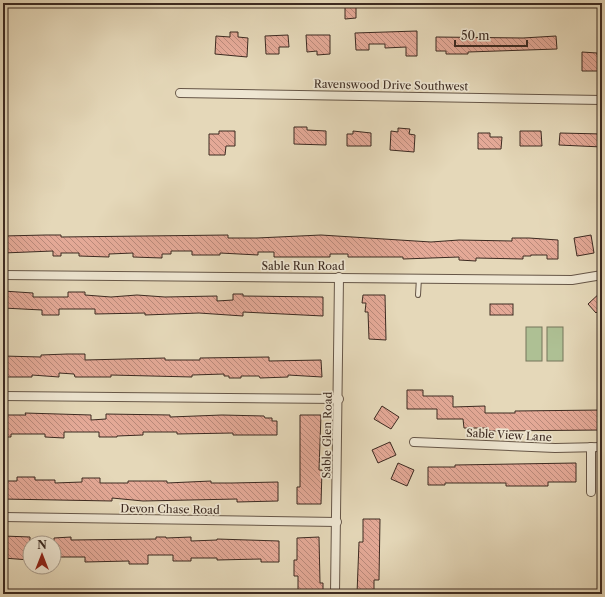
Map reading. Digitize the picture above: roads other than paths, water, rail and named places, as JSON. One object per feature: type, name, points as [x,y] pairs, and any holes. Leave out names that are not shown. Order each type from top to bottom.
[{"type":"street","name":"Ravenswood Drive Southwest","points":[[180,93],[602,100]]},
{"type":"street","name":"Sable Run Road","points":[[3,275],[572,280],[602,275]]},
{"type":"street","name":"Sable Glen Road","points":[[335,594],[339,399],[339,277]]},
{"type":"street","points":[[3,396],[339,399]]},
{"type":"street","name":"Sable View Lane","points":[[414,442],[555,448],[602,447]]},
{"type":"street","points":[[591,447],[591,492]]},
{"type":"street","name":"Devon Chase Road","points":[[3,518],[337,522]]},
{"type":"lane","points":[[418,295],[419,278]]}]
